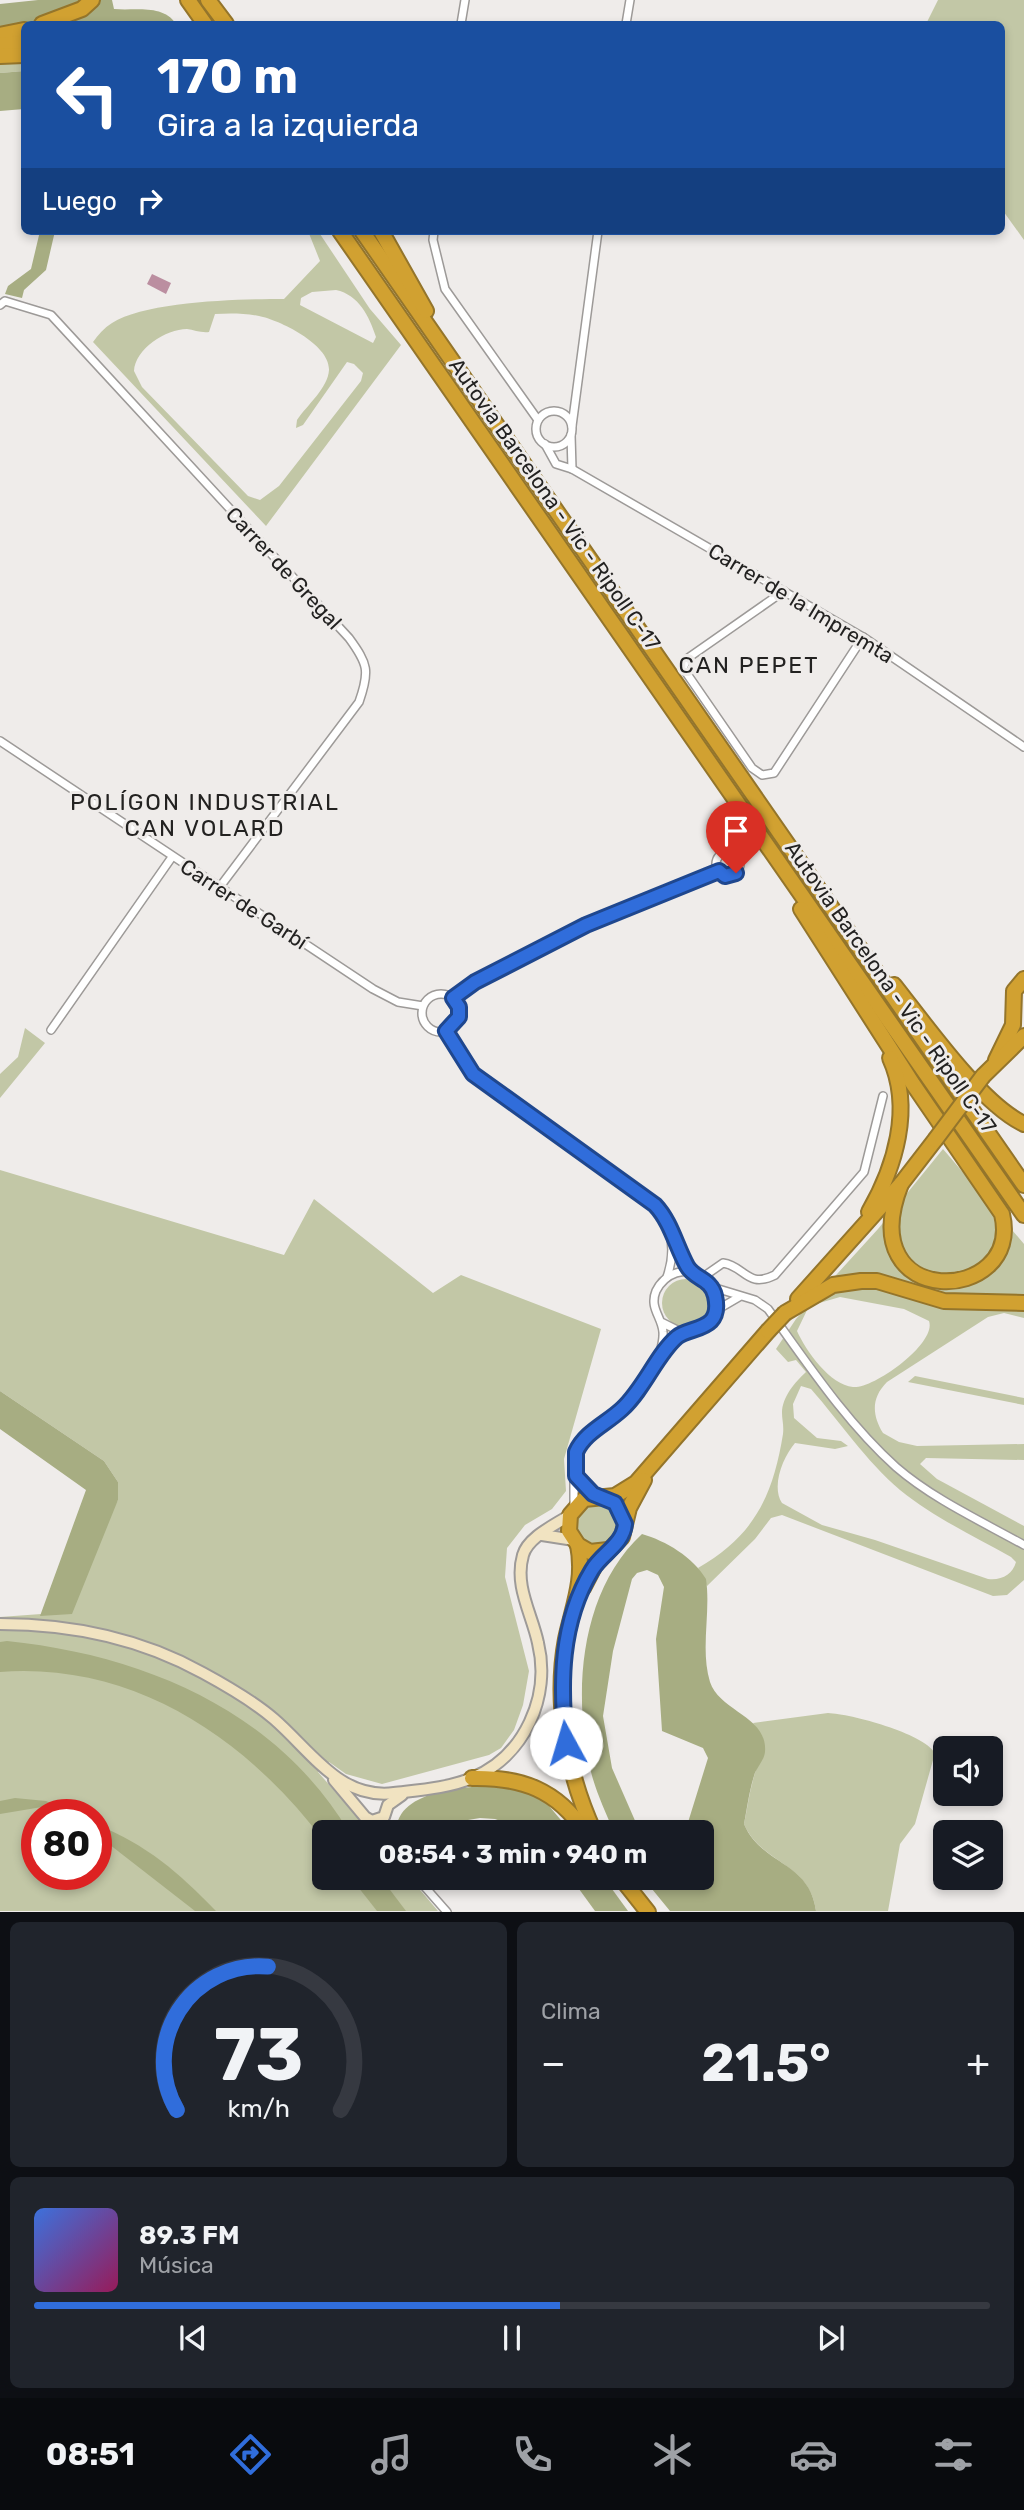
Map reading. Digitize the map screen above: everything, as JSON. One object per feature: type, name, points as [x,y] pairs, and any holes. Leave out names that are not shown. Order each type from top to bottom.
[{"type":"highway","points":[[50,21],[82,9],[92,0]]},
{"type":"highway","points":[[188,0],[203,21]]},
{"type":"highway","points":[[208,0],[224,21]]},
{"type":"highway","points":[[0,35],[21,31]]},
{"type":"highway","points":[[0,45],[21,43]]},
{"type":"highway","points":[[0,56],[21,55]]},
{"type":"highway","name":"Autovia Barcelona - Vic - Ripoll C-17","points":[[343,235],[789,862],[1024,1185]]},
{"type":"highway","points":[[365,235],[469,388]]},
{"type":"highway","points":[[383,235],[469,388]]},
{"type":"highway","name":"Autovia Barcelona - Vic - Ripoll C-17","points":[[469,388],[1024,1215]]},
{"type":"highway","points":[[789,862],[796,901],[1002,1214],[1006,1236],[997,1260],[977,1278],[953,1284],[931,1279],[911,1268],[898,1254],[891,1232],[892,1211],[901,1184]]},
{"type":"highway","points":[[789,862],[925,1027],[1005,1113],[1024,1124]]},
{"type":"highway","points":[[996,1060],[1009,1036],[1014,991],[1024,979]]},
{"type":"highway","points":[[1013,1012],[1024,1026]]},
{"type":"highway","points":[[852,1240],[883,1185],[897,1138],[900,1100],[897,1080],[879,1030]]},
{"type":"highway","points":[[590,1820],[571,1768],[563,1706],[564,1658],[582,1568],[576,1543],[569,1531],[572,1511],[584,1499],[629,1488],[652,1466],[718,1385],[901,1184],[996,1060],[1024,1036]]},
{"type":"highway","points":[[785,1313],[833,1285],[861,1281],[877,1281],[944,1301],[1024,1303]]},
{"type":"highway","points":[[577,1598],[595,1565],[622,1537],[633,1499],[652,1466]]},
{"type":"highway","points":[[601,1496],[620,1507],[625,1524]]},
{"type":"highway","points":[[576,1543],[590,1552],[608,1550]]},
{"type":"highway","points":[[472,1778],[505,1779],[537,1786],[562,1804],[575,1820]]},
{"type":"highway","points":[[631,1890],[648,1912]]},
{"type":"street","points":[[462,21],[465,0]]},
{"type":"street","points":[[626,21],[630,0]]},
{"type":"street","points":[[434,235],[445,289],[538,420]]},
{"type":"street","points":[[572,469],[572,429],[597,235]]},
{"type":"street","name":"Carrer de Gregal","points":[[0,305],[5,301],[51,315],[349,638],[366,662],[366,681],[359,702],[219,888]]},
{"type":"street","points":[[557,411],[567,416],[572,429],[561,445],[545,444],[536,430],[538,420],[546,412],[557,411]]},
{"type":"street","name":"Carrer de la Impremta","points":[[545,444],[556,464],[572,469],[863,637],[1024,747]]},
{"type":"street","points":[[784,591],[688,658],[683,668],[752,768],[762,775],[774,773],[863,637]]},
{"type":"street","name":"Carrer de Garbí","points":[[0,741],[373,989],[398,1002],[424,1006]]},
{"type":"street","points":[[51,1030],[172,857]]},
{"type":"street","points":[[453,998],[475,982],[586,925],[719,871]]},
{"type":"street","points":[[446,1031],[459,1017],[459,1007],[453,998],[438,994],[429,998],[422,1015],[432,1029],[446,1031],[473,1074],[655,1205],[666,1220],[673,1259],[667,1277],[655,1295],[655,1309],[663,1332],[657,1364]]},
{"type":"street","points":[[703,1277],[723,1263],[731,1264],[755,1280],[775,1275],[864,1172],[883,1096]]},
{"type":"street","points":[[671,1237],[691,1272]]},
{"type":"street","points":[[667,1277],[678,1272],[691,1272],[703,1277],[712,1287],[716,1299],[715,1311]]},
{"type":"street","points":[[712,1287],[755,1300],[768,1309],[856,1425],[896,1467],[951,1503],[1024,1545]]},
{"type":"street","points":[[661,1322],[674,1332],[683,1333],[702,1328],[715,1311],[740,1297]]},
{"type":"street","points":[[326,1770],[350,1787],[368,1793],[415,1790],[472,1778],[499,1762],[516,1746],[539,1698],[541,1657],[520,1577],[526,1548],[572,1511],[576,1476],[574,1459],[582,1442],[621,1410],[675,1339],[683,1333]]},
{"type":"street","points":[[576,1476],[601,1496]]},
{"type":"street","points":[[541,1535],[576,1543]]},
{"type":"street","points":[[0,1624],[63,1626],[97,1632],[180,1661],[232,1690],[272,1718],[326,1770],[369,1820]]},
{"type":"street","points":[[382,1820],[388,1805],[415,1790]]},
{"type":"street","points":[[360,1810],[360,1802],[368,1793]]},
{"type":"street","points":[[380,1794],[388,1805]]},
{"type":"street","points":[[428,1890],[447,1912]]},
{"type":"green space","points":[[38,0],[112,0],[114,9],[156,11],[164,13],[173,21],[21,21],[21,25],[0,31],[0,4]]},
{"type":"green space","points":[[938,0],[1024,0],[1024,240],[1005,214],[1005,21],[928,21]]},
{"type":"green space","points":[[21,27],[21,71],[0,73],[0,31]]},
{"type":"green space","points":[[21,71],[21,109],[0,111],[0,73]]},
{"type":"green space","points":[[39,235],[54,235],[46,270],[24,290],[22,298],[5,294],[8,286],[31,269]]},
{"type":"green space","points":[[310,235],[321,235],[370,309],[401,345],[266,526],[93,342],[112,323],[148,310],[195,303],[284,299],[320,261]],"holes":[[[336,290],[351,296],[362,308],[376,337],[373,343],[300,305],[301,298],[312,292]],[[215,314],[268,318],[290,328],[313,343],[327,360],[328,377],[297,420],[296,428],[303,425],[347,362],[354,364],[363,373],[361,381],[279,486],[260,500],[248,496],[142,387],[134,371],[140,355],[161,336],[187,329],[209,332]]]},
{"type":"green space","points":[[25,1028],[45,1043],[0,1098],[0,1074],[18,1057]]},
{"type":"green space","points":[[943,1149],[1024,1244],[1024,1318],[1004,1313],[988,1317],[887,1382],[878,1394],[875,1413],[883,1433],[899,1442],[917,1446],[1024,1444],[1024,1460],[926,1458],[920,1464],[937,1479],[1024,1526],[1024,1580],[1007,1595],[993,1596],[782,1515],[771,1518],[755,1539],[707,1586],[698,1568],[734,1542],[758,1512],[779,1456],[784,1401],[806,1372],[796,1360],[788,1362],[776,1349],[796,1319],[878,1229]],"holes":[[[840,1297],[904,1309],[929,1321],[929,1330],[914,1352],[888,1373],[863,1386],[844,1385],[820,1366],[797,1331],[809,1306]],[[801,1386],[811,1389],[864,1454],[900,1490],[940,1518],[1011,1557],[1016,1562],[1012,1570],[1002,1578],[988,1579],[875,1540],[822,1525],[782,1503],[778,1480],[786,1456],[795,1443],[835,1449],[848,1446],[841,1441],[817,1438],[794,1418],[793,1404]]]},
{"type":"green space","points":[[0,1170],[284,1255],[314,1199],[433,1293],[461,1275],[601,1329],[564,1459],[566,1491],[552,1509],[525,1525],[507,1548],[505,1577],[529,1671],[523,1705],[514,1730],[501,1748],[489,1755],[382,1784],[346,1774],[329,1762],[318,1772],[360,1820],[312,1820],[312,1890],[420,1890],[438,1911],[0,1911],[0,1617],[55,1613],[118,1500],[118,1482],[104,1461],[0,1391]]},
{"type":"green space","points":[[686,1279],[703,1286],[710,1303],[703,1320],[686,1327],[669,1320],[662,1303],[669,1286]]},
{"type":"green space","points":[[915,1376],[1024,1398],[1024,1405],[908,1382]]},
{"type":"green space","points":[[0,1391],[104,1461],[118,1482],[118,1500],[72,1614],[40,1616],[86,1490],[0,1429]]},
{"type":"green space","points":[[596,1502],[612,1508],[618,1524],[612,1540],[596,1546],[580,1540],[574,1524],[580,1508]]},
{"type":"green space","points":[[642,1534],[678,1551],[701,1571],[706,1579],[706,1657],[710,1682],[723,1701],[752,1722],[764,1740],[765,1752],[754,1776],[744,1824],[762,1848],[805,1882],[816,1911],[670,1911],[653,1890],[714,1890],[714,1820],[689,1820],[708,1758],[703,1748],[662,1731],[656,1639],[664,1587],[658,1575],[647,1570],[637,1573],[632,1579],[613,1651],[603,1716],[612,1768],[635,1820],[609,1820],[591,1772],[585,1741],[582,1677],[594,1614],[605,1584],[621,1557]]},
{"type":"green space","points":[[0,1642],[58,1648],[108,1660],[156,1675],[202,1696],[245,1722],[284,1753],[319,1789],[341,1820],[312,1820],[312,1827],[259,1770],[223,1740],[183,1714],[141,1694],[96,1680],[49,1672],[0,1672]]},
{"type":"green space","points":[[828,1713],[869,1721],[902,1732],[916,1738],[933,1751],[933,1760],[915,1824],[900,1844],[888,1911],[816,1911],[805,1882],[752,1837],[744,1824],[763,1745],[759,1731],[753,1723]]},
{"type":"green space","points":[[504,1785],[544,1800],[561,1820],[399,1820],[409,1806],[422,1798],[438,1792]]},
{"type":"green space","points":[[15,1798],[25,1799],[21,1799],[21,1810],[0,1814],[0,1801]]},
{"type":"green space","points":[[112,1831],[161,1861],[216,1911],[195,1911],[112,1846]]},
{"type":"green space","points":[[360,1890],[390,1890],[406,1911],[377,1911]]},
{"type":"green space","points":[[580,1890],[613,1890],[628,1911],[595,1911]]},
{"type":"shaded area","points":[[152,274],[171,283],[166,294],[147,284]]},
{"type":"district","name":"CAN PEPET","points":[[749,665]]},
{"type":"district","name":"POLÍGON INDUSTRIAL CAN VOLARD","points":[[205,815]]},
{"type":"route","points":[[566,1743],[562,1687],[564,1658],[577,1598],[600,1558],[619,1541],[625,1524],[620,1507],[611,1499],[593,1494],[576,1476],[573,1468],[576,1452],[597,1427],[630,1401],[675,1339],[708,1323],[715,1311],[716,1299],[708,1282],[688,1268],[671,1237],[666,1220],[655,1205],[473,1074],[455,1050],[446,1031],[457,1023],[459,1017],[460,1010],[453,998],[475,982],[601,918],[719,871],[725,876],[736,873]]}]
